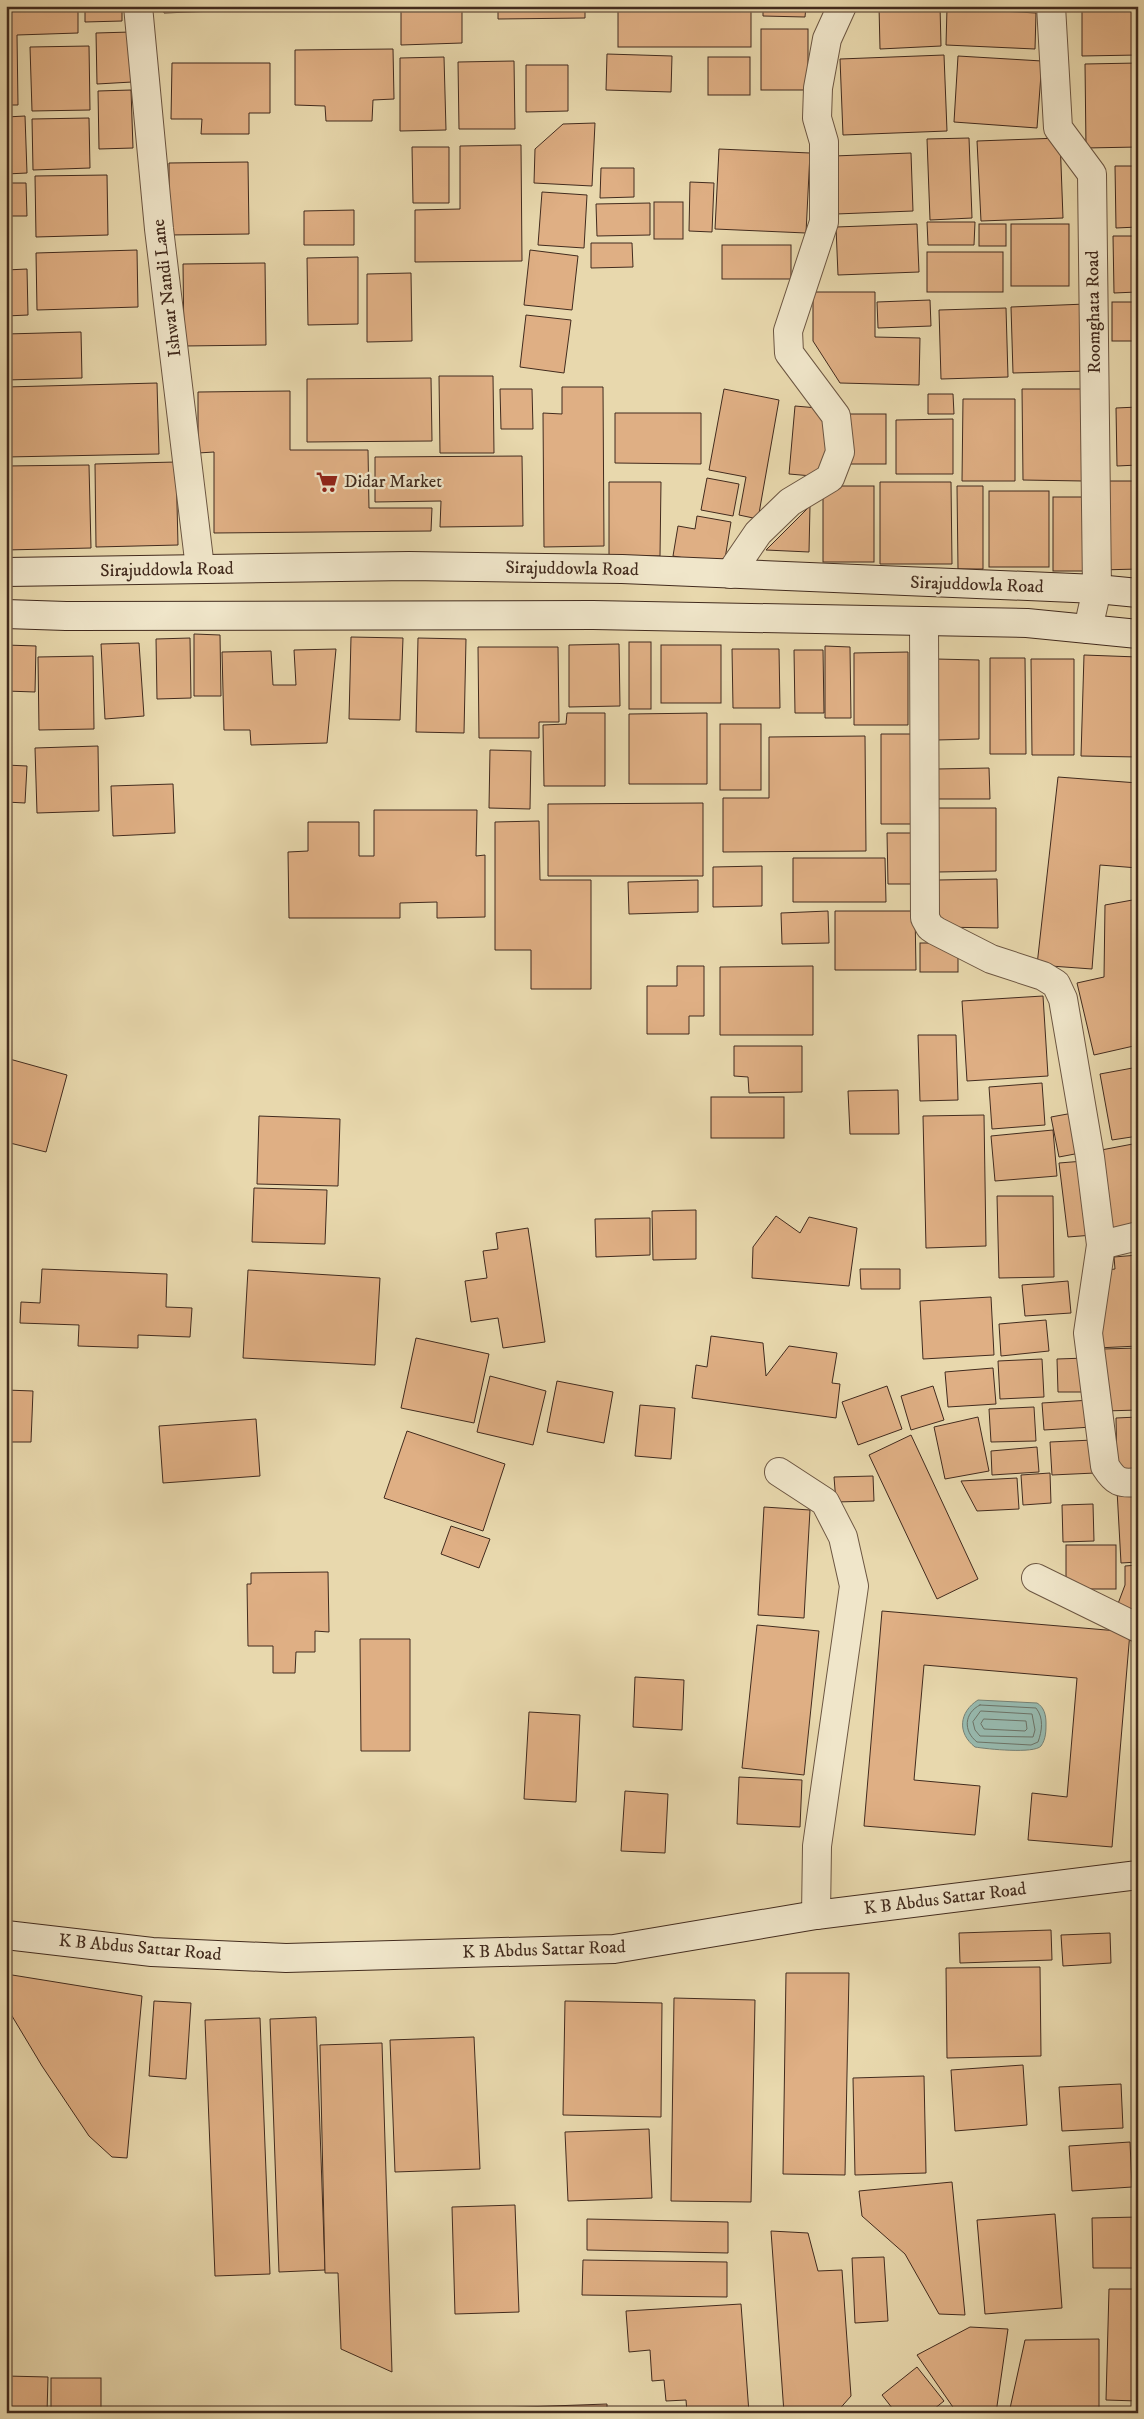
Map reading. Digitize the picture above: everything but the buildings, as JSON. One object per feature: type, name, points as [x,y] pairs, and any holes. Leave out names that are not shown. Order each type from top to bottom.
[{"type":"street","name":"Ishwar Nandi Lane","points":[[138,6],[160,229],[200,568]]},
{"type":"street","points":[[730,574],[764,527],[790,502],[830,478],[840,452],[836,416],[790,353],[788,332],[824,222],[824,142],[817,118],[818,88],[827,39],[842,6]]},
{"type":"street","name":"Roomghata Road","points":[[1051,6],[1058,128],[1092,174],[1097,589],[1088,629]]},
{"type":"street","name":"Sirajuddowla Road","points":[[6,572],[26,574],[200,568],[409,566],[622,569],[1097,589],[1138,593]]},
{"type":"street","name":"Sirajuddowla Road","points":[[6,614],[66,616],[593,615],[1027,623],[1138,634]]},
{"type":"street","points":[[924,621],[924,918],[936,932],[991,959],[1044,976],[1056,984],[1063,999],[1090,1157],[1101,1245],[1088,1333],[1105,1466],[1113,1480],[1122,1484],[1138,1482]]},
{"type":"street","points":[[1101,1245],[1138,1236]]},
{"type":"street","points":[[779,1472],[825,1502],[843,1537],[854,1586],[817,1846],[816,1915]]},
{"type":"street","points":[[1036,1578],[1138,1628]]},
{"type":"street","name":"K B Abdus Sattar Road","points":[[6,1935],[152,1952],[286,1958],[614,1949],[816,1915],[1138,1875]]},
{"type":"water","points":[[978,1700],[1037,1703],[1044,1711],[1046,1720],[1044,1741],[1041,1746],[1029,1750],[999,1750],[975,1747],[965,1735],[963,1723],[967,1710]]},
{"type":"place","name":"Didar Market","points":[[327,482]]}]
